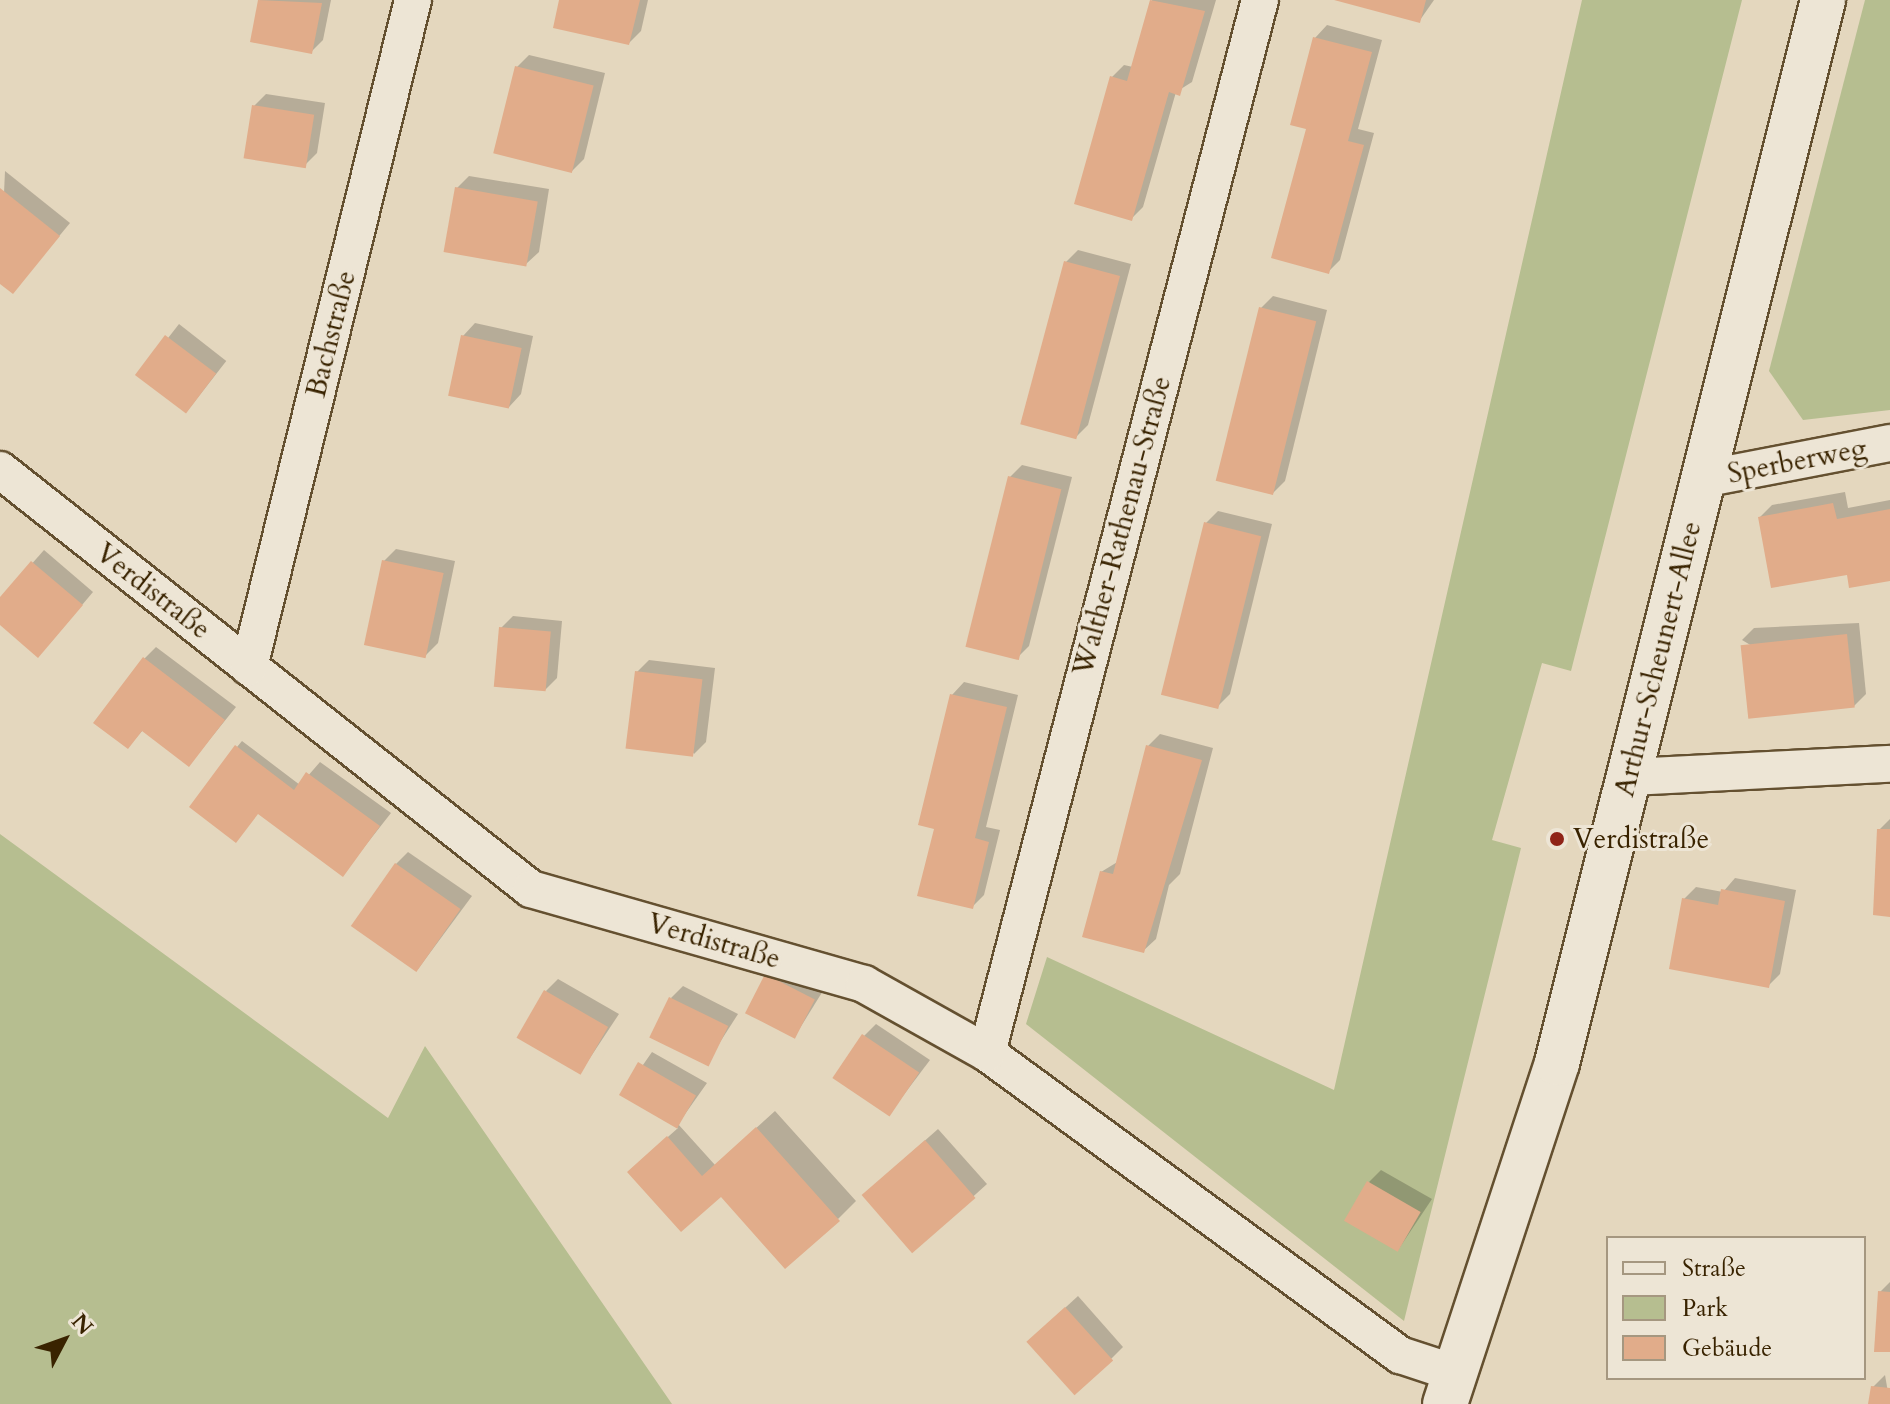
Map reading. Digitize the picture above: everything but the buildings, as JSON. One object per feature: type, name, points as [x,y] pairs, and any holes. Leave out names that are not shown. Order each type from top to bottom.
[{"type":"main road","name":"Arthur-Scheunert-Allee","points":[[1450,1389],[1557,1063],[1823,0]]},
{"type":"street","name":"Bachstraße","points":[[249,667],[413,0]]},
{"type":"street","name":"Walther-Rathenau-Straße","points":[[987,1053],[1260,0]]},
{"type":"street","name":"Sperberweg","points":[[1703,479],[1890,443]]},
{"type":"street","name":"Verdistraße","points":[[0,470],[531,889],[864,984],[987,1053],[1450,1389]]},
{"type":"street","points":[[1629,777],[1890,764]]},
{"type":"green space","points":[[1582,0],[1742,0],[1571,671],[1542,663],[1492,840],[1521,848],[1404,1321],[1026,1024],[1047,957],[1334,1090]]},
{"type":"green space","points":[[1865,0],[1890,0],[1890,410],[1803,420],[1769,371]]},
{"type":"green space","points":[[0,834],[388,1118],[425,1046],[672,1404],[0,1404]]},
{"type":"place","name":"Verdistraße","points":[[1557,839]]}]
